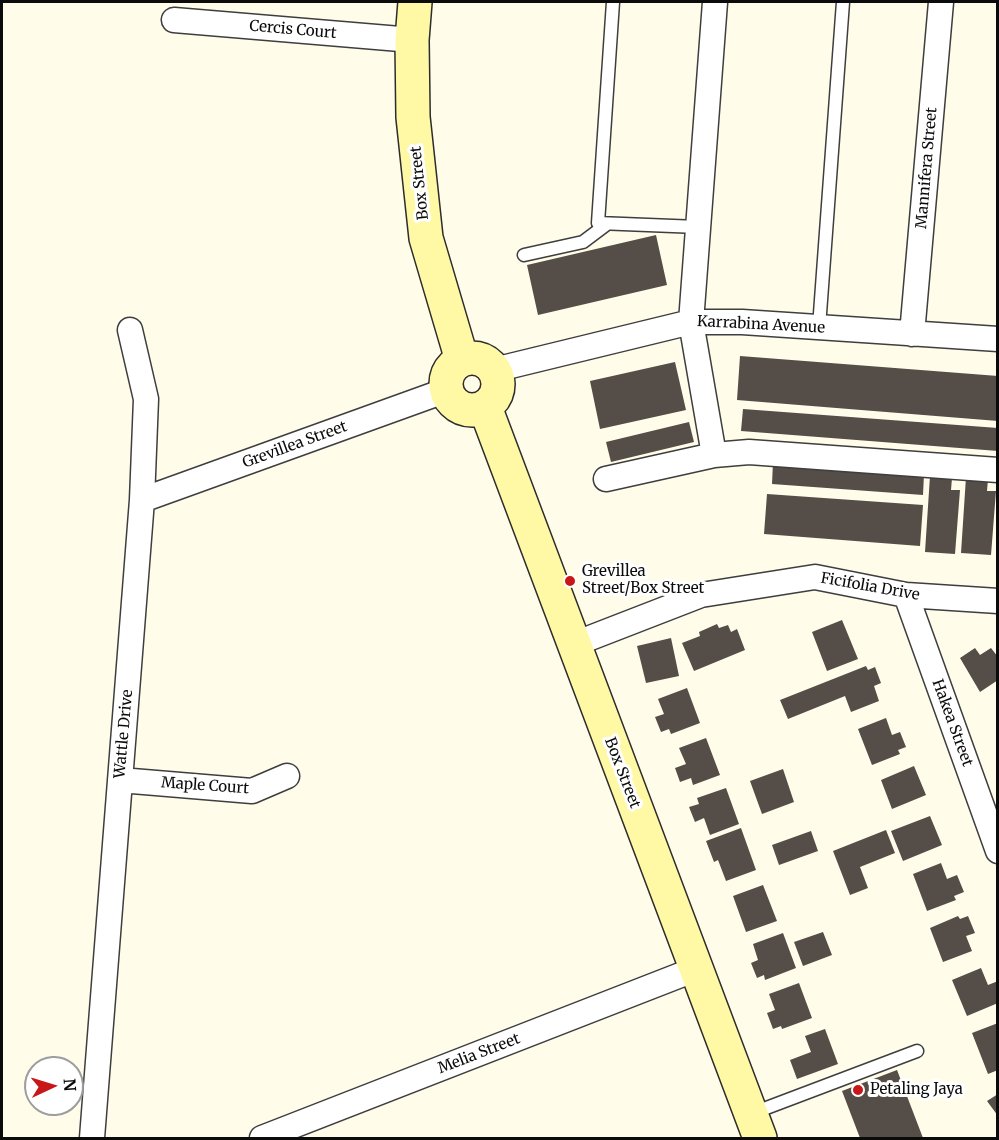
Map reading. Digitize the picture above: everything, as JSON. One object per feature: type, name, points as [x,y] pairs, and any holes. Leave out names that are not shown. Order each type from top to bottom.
[{"type":"main road","name":"Box Street","points":[[415,2],[412,39],[413,117],[426,238],[462,360]]},
{"type":"main road","points":[[480,359],[494,370],[498,386],[492,402],[485,407],[470,410],[462,408],[455,404],[447,390],[448,376],[462,360],[480,359]]},
{"type":"main road","name":"Box Street","points":[[485,407],[572,645],[756,1126]]},
{"type":"street","points":[[714,454],[691,322],[716,2]]},
{"type":"street","name":"Mannifera Street","points":[[912,334],[941,2]]},
{"type":"street","name":"Cercis Court","points":[[174,20],[412,39]]},
{"type":"street","name":"Karrabina Avenue","points":[[494,370],[691,322],[819,327],[998,339]]},
{"type":"street","name":"Wattle Drive","points":[[92,1138],[142,500],[147,399],[130,330]]},
{"type":"street","name":"Grevillea Street","points":[[142,500],[447,390]]},
{"type":"street","points":[[606,479],[714,454],[749,452],[998,470]]},
{"type":"street","name":"Ficifolia Drive","points":[[572,645],[701,595],[815,577],[906,596],[998,601]]},
{"type":"street","name":"Hakea Street","points":[[906,596],[998,851]]},
{"type":"street","name":"Maple Court","points":[[120,780],[252,791],[287,776]]},
{"type":"street","name":"Melia Street","points":[[262,1138],[696,969]]},
{"type":"lane","points":[[613,2],[598,223],[698,227]]},
{"type":"lane","points":[[819,327],[843,2]]},
{"type":"lane","points":[[524,255],[583,242],[607,224]]},
{"type":"lane","points":[[756,1126],[917,1051]]},
{"type":"building","points":[[656,235],[667,285],[538,315],[527,265]]},
{"type":"building","points":[[740,356],[998,376],[998,421],[737,400]]},
{"type":"building","points":[[675,362],[686,410],[600,429],[590,381]]},
{"type":"building","points":[[743,409],[998,428],[998,451],[741,431]]},
{"type":"building","points":[[689,422],[694,442],[611,462],[606,442]]},
{"type":"building","points":[[773,462],[924,474],[923,495],[772,484]]},
{"type":"building","points":[[930,476],[952,478],[951,490],[960,490],[955,554],[925,552]]},
{"type":"building","points":[[966,477],[988,479],[987,491],[996,491],[991,555],[961,553]]},
{"type":"building","points":[[767,494],[923,505],[920,546],[764,534]]},
{"type":"building","points":[[842,620],[858,659],[827,671],[812,632]]},
{"type":"building","points":[[717,624],[719,628],[728,625],[731,632],[737,629],[745,650],[694,671],[682,643],[700,636],[699,632]]},
{"type":"building","points":[[671,638],[679,676],[646,683],[637,646]]},
{"type":"building","points":[[975,648],[980,655],[991,648],[998,657],[998,680],[980,692],[960,658]]},
{"type":"building","points":[[866,666],[868,670],[875,667],[881,683],[874,686],[879,701],[851,712],[845,696],[788,719],[780,700]]},
{"type":"building","points":[[687,688],[700,723],[671,734],[669,729],[661,732],[655,717],[664,714],[658,699]]},
{"type":"building","points":[[886,718],[892,735],[900,732],[906,747],[898,750],[900,754],[872,765],[858,729]]},
{"type":"building","points":[[706,738],[720,775],[693,785],[691,778],[680,782],[675,768],[686,764],[679,748]]},
{"type":"building","points":[[914,766],[926,795],[892,809],[881,780]]},
{"type":"building","points":[[783,769],[794,802],[762,814],[750,781]]},
{"type":"building","points":[[726,788],[739,824],[710,835],[704,818],[695,822],[689,807],[699,804],[697,798]]},
{"type":"building","points":[[930,816],[942,845],[903,861],[891,831]]},
{"type":"building","points":[[741,828],[756,870],[726,881],[718,860],[714,862],[706,841]]},
{"type":"building","points":[[886,830],[895,853],[860,867],[868,888],[850,895],[833,851]]},
{"type":"building","points":[[811,831],[818,851],[779,865],[772,845]]},
{"type":"building","points":[[941,863],[947,879],[957,875],[964,892],[954,896],[956,900],[927,911],[913,874]]},
{"type":"building","points":[[763,885],[777,921],[746,932],[733,896]]},
{"type":"building","points":[[958,916],[960,919],[968,916],[975,933],[966,936],[972,951],[943,962],[930,928]]},
{"type":"building","points":[[823,932],[832,955],[803,966],[794,942]]},
{"type":"building","points":[[783,933],[796,968],[765,980],[764,975],[757,978],[751,963],[758,960],[753,944]]},
{"type":"building","points":[[981,968],[988,985],[998,981],[998,1003],[967,1016],[952,980]]},
{"type":"building","points":[[799,983],[812,1018],[782,1029],[781,1026],[773,1029],[767,1013],[775,1010],[769,994]]},
{"type":"building","points":[[998,1023],[998,1070],[988,1074],[972,1033]]},
{"type":"building","points":[[825,1029],[838,1064],[797,1079],[790,1060],[811,1052],[805,1036]]},
{"type":"building","points":[[897,1070],[923,1138],[860,1138],[842,1091]]},
{"type":"building","points":[[998,1094],[998,1116],[987,1101]]},
{"type":"place","name":"Grevillea Street/Box Street","points":[[570,581]]},
{"type":"place","name":"Petaling Jaya","points":[[858,1090]]}]
